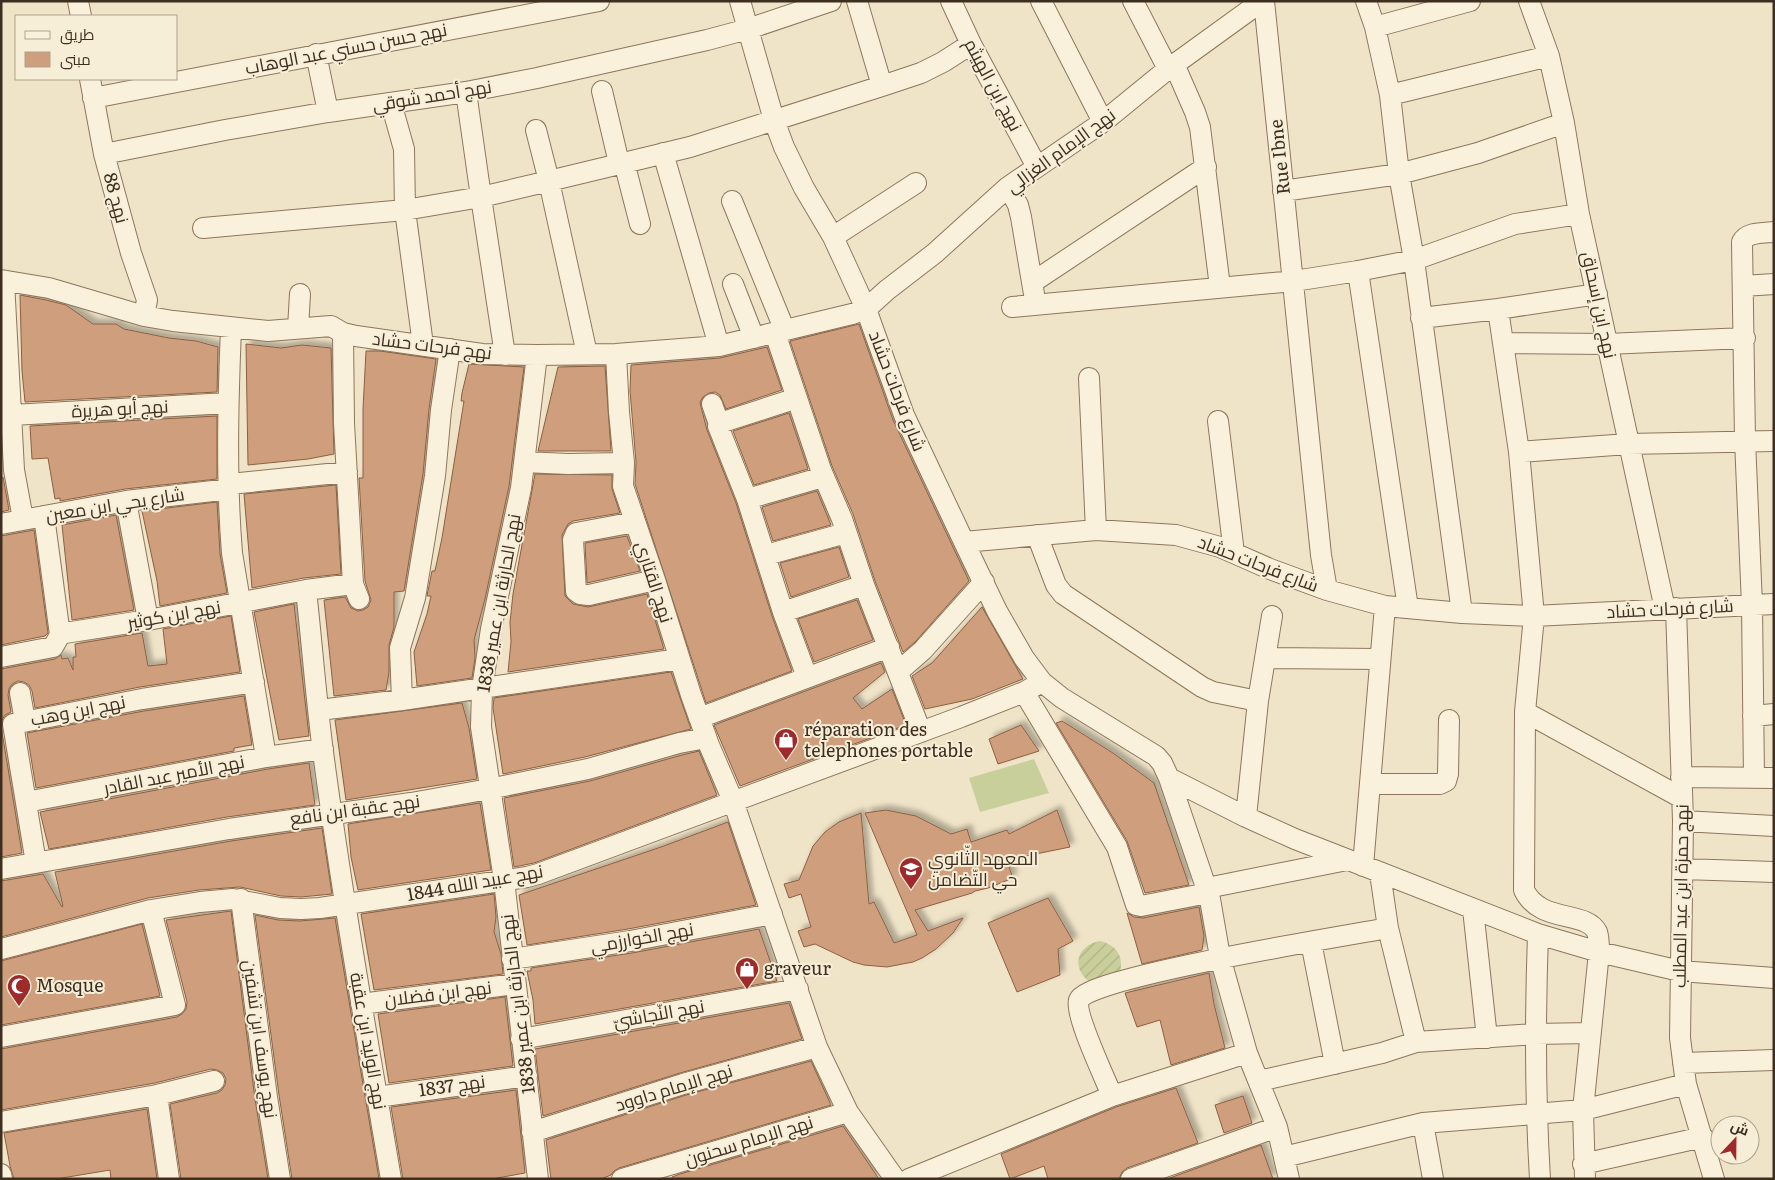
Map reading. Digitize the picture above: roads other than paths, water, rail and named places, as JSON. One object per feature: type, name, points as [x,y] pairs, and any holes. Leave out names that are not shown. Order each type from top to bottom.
[{"type":"street","points":[[78,1],[81,15]]},
{"type":"street","name":"نهج حسن حسني عبد الوهاب","points":[[178,75],[316,54],[509,10],[599,1]]},
{"type":"street","name":"شارع فرحات حشاد","points":[[740,1],[752,27],[774,120],[792,164],[846,263],[866,309],[904,415],[964,542],[1096,530],[1176,535],[1220,547],[1327,590],[1385,606],[1462,614],[1534,616],[1774,604]]},
{"type":"street","name":"نهج أحمد شوقي","points":[[104,154],[328,112],[466,92],[660,50],[752,27],[831,1]]},
{"type":"street","points":[[858,1],[882,86]]},
{"type":"street","name":"نهج ابن الهيثم","points":[[951,1],[971,44],[1037,167]]},
{"type":"street","points":[[1041,1],[1103,122]]},
{"type":"street","points":[[1133,1],[1171,66],[1200,127],[1220,286]]},
{"type":"street","name":"نهج الإمام الغزالي","points":[[866,309],[955,236],[1008,187],[1103,122],[1171,66],[1263,1]]},
{"type":"street","name":"Rue Ibne","points":[[1263,1],[1294,281],[1321,555],[1327,590]]},
{"type":"street","points":[[1366,1],[1375,27],[1390,94],[1399,174],[1414,260],[1462,614]]},
{"type":"street","points":[[1375,27],[1440,6],[1470,1]]},
{"type":"street","name":"نهج ابن إسحاق","points":[[1529,1],[1549,56],[1564,123],[1579,214],[1628,444],[1671,609]]},
{"type":"street","points":[[203,228],[405,210],[481,197],[549,181],[690,147],[882,86],[921,73],[943,62],[971,44]]},
{"type":"street","points":[[316,54],[328,112]]},
{"type":"street","points":[[1390,94],[1549,56]]},
{"type":"street","name":"نهج حسن حسني عبد الوهاب","points":[[91,88],[144,80]]},
{"type":"street","name":"نهج 88","points":[[91,88],[104,154],[131,253],[147,300],[144,316]]},
{"type":"street","points":[[466,92],[506,355]]},
{"type":"street","points":[[602,92],[640,224]]},
{"type":"street","points":[[391,103],[404,149],[405,210],[423,345]]},
{"type":"street","points":[[1283,191],[1399,174],[1478,153],[1564,123]]},
{"type":"street","points":[[536,130],[587,354]]},
{"type":"street","points":[[663,153],[719,346]]},
{"type":"street","points":[[1033,282],[1206,167]]},
{"type":"street","points":[[833,237],[916,183]]},
{"type":"street","points":[[1008,187],[1018,206],[1021,217],[1033,282],[1034,303]]},
{"type":"street","points":[[732,201],[780,332],[797,398],[824,477],[842,519],[864,584],[921,732]]},
{"type":"street","points":[[1012,307],[1034,303],[1294,281],[1358,271],[1414,260],[1515,224],[1579,214]]},
{"type":"street","points":[[1682,777],[1764,778],[1753,716],[1752,605],[1745,440],[1742,242],[1748,235],[1774,232]]},
{"type":"street","points":[[1358,271],[1408,608]]},
{"type":"street","points":[[3,281],[4,358],[8,411],[8,472],[22,519]]},
{"type":"street","name":"نهج فرحات حشاد","points":[[3,281],[49,288],[144,316],[268,331],[331,326],[343,333],[356,336],[482,354],[506,355],[616,354],[719,346],[837,318],[866,309]]},
{"type":"street","points":[[733,284],[754,338]]},
{"type":"street","points":[[1743,286],[1774,284]]},
{"type":"street","points":[[298,328],[300,294]]},
{"type":"street","points":[[1421,318],[1597,294]]},
{"type":"street","points":[[1498,309],[1519,452],[1534,616],[1525,712],[1524,890],[1528,900],[1535,906],[1590,924],[1596,930],[1598,938],[1599,952],[1583,1110],[1584,1171],[1703,1137]]},
{"type":"street","points":[[231,328],[228,403],[232,554],[266,758]]},
{"type":"street","points":[[343,333],[347,472]]},
{"type":"street","points":[[1504,343],[1607,344],[1744,338]]},
{"type":"street","points":[[402,700],[400,648],[415,598],[435,476],[450,349]]},
{"type":"street","name":"نهج القتاري","points":[[616,354],[624,463],[623,486],[679,659],[706,738],[733,801],[817,1047],[848,1112],[895,1179]]},
{"type":"street","name":"نهج الحارثة ابن عمير 1838","points":[[533,1178],[532,1132],[527,1076],[521,1039],[504,880],[481,727],[482,689],[491,629],[521,488],[537,356]]},
{"type":"street","points":[[1089,378],[1096,530]]},
{"type":"street","points":[[718,424],[797,398]]},
{"type":"street","name":"نهج أبو هريرة","points":[[8,411],[228,403]]},
{"type":"street","points":[[712,404],[747,499],[783,612],[807,677]]},
{"type":"street","points":[[1218,421],[1234,553]]},
{"type":"street","points":[[1519,452],[1628,444],[1774,440]]},
{"type":"street","points":[[524,462],[568,464],[624,463]]},
{"type":"street","name":"شارع يحي ابن معين","points":[[1,524],[126,500],[347,472]]},
{"type":"street","name":"نهج ابن كوثير","points":[[1,657],[53,647],[60,636],[65,633],[148,620],[306,590],[356,591],[347,472]]},
{"type":"street","points":[[747,499],[824,477]]},
{"type":"street","points":[[126,500],[148,620]]},
{"type":"street","points":[[44,516],[60,636]]},
{"type":"street","points":[[635,522],[576,533],[574,535],[572,540],[576,591],[580,594],[589,595],[655,580]]},
{"type":"street","points":[[766,555],[846,533]]},
{"type":"street","points":[[1037,535],[1056,585],[1063,594],[1202,687],[1213,692],[1258,701]]},
{"type":"street","points":[[964,542],[997,611],[1024,658],[1042,682],[1062,698],[1156,756],[1162,763],[1208,890],[1220,957],[1247,1053],[1277,1127],[1289,1179]]},
{"type":"street","points":[[898,671],[923,650],[984,582]]},
{"type":"street","points":[[783,612],[864,584]]},
{"type":"street","name":"نهج الوليد ابن عقبة","points":[[306,590],[323,749],[345,904],[391,1179]]},
{"type":"street","points":[[1385,606],[1363,866],[1388,928],[1416,1042]]},
{"type":"street","name":"نهج حمزة ابن عبد المطلب","points":[[1671,609],[1684,821],[1680,1038],[1686,1084],[1714,1179]]},
{"type":"street","points":[[1246,817],[1258,701],[1272,616]]},
{"type":"street","points":[[699,718],[889,647]]},
{"type":"street","points":[[1266,658],[1380,660]]},
{"type":"street","points":[[319,710],[482,689],[679,659]]},
{"type":"street","name":"نهج ابن وهب","points":[[36,863],[12,724],[142,699],[254,682]]},
{"type":"street","name":"نهج عبيد اللله 1844","points":[[1,949],[151,910],[207,901],[241,899],[280,908],[320,908],[527,878],[921,732],[1024,692],[1042,682]]},
{"type":"street","points":[[1024,692],[1117,847],[1136,905],[1141,906],[1208,890],[1363,866]]},
{"type":"street","points":[[20,693],[25,721]]},
{"type":"street","points":[[1525,712],[1682,798]]},
{"type":"street","points":[[1753,716],[1774,714]]},
{"type":"street","points":[[1370,784],[1440,784],[1446,781],[1448,774],[1449,720]]},
{"type":"street","name":"نهج عقبة ابن نافع","points":[[1,869],[332,813],[411,803],[489,789],[588,769],[706,738]]},
{"type":"street","name":"نهج الأمير عبد القادر","points":[[26,802],[323,749]]},
{"type":"street","points":[[1169,778],[1246,817],[1295,839],[1538,934],[1599,952],[1680,971],[1774,978]]},
{"type":"street","points":[[1684,821],[1774,826]]},
{"type":"street","points":[[1683,869],[1774,872]]},
{"type":"street","name":"نهج يوسف ابن تشفين","points":[[241,899],[267,1097],[280,1179]]},
{"type":"street","points":[[1473,909],[1487,1038]]},
{"type":"street","points":[[1,1037],[175,1005],[151,910]]},
{"type":"street","name":"نهج الخوارزمي","points":[[512,959],[630,941],[772,914]]},
{"type":"street","points":[[1112,1096],[1084,1029],[1078,1008],[1078,1001],[1081,997],[1094,990],[1128,980],[1220,957],[1388,928]]},
{"type":"street","points":[[1538,934],[1535,1034],[1536,1113],[1540,1179]]},
{"type":"street","points":[[1311,942],[1335,1064]]},
{"type":"street","name":"نهج ابن فضلان","points":[[361,1004],[515,984]]},
{"type":"street","name":"نهج النّجاشيّ","points":[[521,1039],[798,989]]},
{"type":"street","points":[[1258,1081],[1382,1053],[1416,1042],[1535,1034],[1590,1033]]},
{"type":"street","name":"نهج الإمام داوود","points":[[532,1132],[683,1084],[817,1047]]},
{"type":"street","points":[[909,1179],[1112,1096],[1247,1053]]},
{"type":"street","points":[[1683,1063],[1774,1060]]},
{"type":"street","name":"نهج 1837","points":[[377,1098],[527,1076]]},
{"type":"street","points":[[1,1122],[158,1095],[214,1081]]},
{"type":"street","points":[[1284,1157],[1423,1123],[1583,1110],[1686,1084]]},
{"type":"street","points":[[158,1095],[169,1179]]},
{"type":"street","name":"نهج الإمام سحنون","points":[[622,1179],[848,1112]]},
{"type":"street","points":[[1423,1123],[1433,1179]]},
{"type":"street","points":[[1131,1179],[1277,1127]]},
{"type":"street","points":[[1,1174],[2,1179]]},
{"type":"place","name":"réparation des telephones portable","points":[[786,761]]},
{"type":"place","name":"المعهد الثّانوي حي التّضامن","points":[[911,890]]},
{"type":"place","name":"graveur","points":[[747,990]]},
{"type":"place","name":"Mosque","points":[[19,1007]]}]
